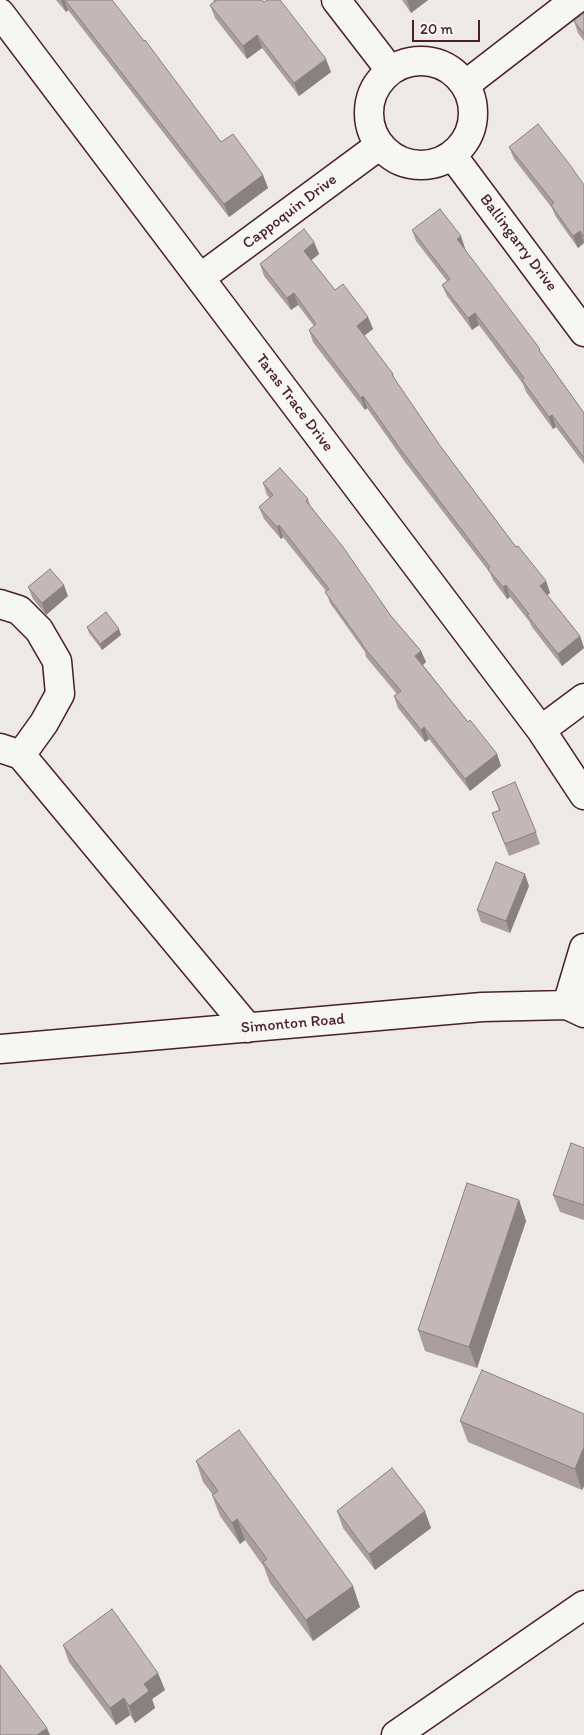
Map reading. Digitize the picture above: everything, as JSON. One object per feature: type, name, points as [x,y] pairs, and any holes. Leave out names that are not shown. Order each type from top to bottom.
[{"type":"street","points":[[336,0],[390,70]]},
{"type":"street","points":[[465,85],[575,0]]},
{"type":"street","name":"Taras Trace Drive","points":[[0,13],[541,730],[584,795]]},
{"type":"street","points":[[413,61],[438,64],[455,74],[465,85],[471,98],[473,117],[468,136],[452,155],[433,164],[411,164],[396,159],[380,145],[370,124],[369,108],[375,87],[390,70],[413,61]]},
{"type":"street","name":"Cappoquin Drive","points":[[200,278],[380,145]]},
{"type":"street","name":"Ballingarry Drive","points":[[452,155],[584,332]]},
{"type":"street","points":[[0,604],[19,610],[39,630],[57,660],[60,694],[44,723],[10,751],[248,1028]]},
{"type":"street","points":[[541,730],[584,698]]},
{"type":"street","points":[[576,1009],[584,948]]},
{"type":"street","name":"Simonton Road","points":[[0,1049],[482,1007],[576,1009]]},
{"type":"street","points":[[396,1735],[584,1605]]},
{"type":"building","points":[[65,0],[112,0],[145,40],[221,142],[233,134],[263,175],[224,204]]},
{"type":"building","points":[[217,0],[262,0],[264,2],[267,0],[280,0],[326,59],[294,83],[257,35],[243,46],[210,5]]},
{"type":"building","points":[[584,13],[584,34],[574,21]]},
{"type":"building","points":[[538,124],[584,185],[584,237],[580,231],[573,236],[551,205],[554,203],[509,147]]},
{"type":"building","points":[[440,209],[461,236],[457,239],[540,349],[584,413],[584,458],[552,415],[549,417],[522,380],[524,378],[475,313],[468,318],[442,285],[450,279],[412,230]]},
{"type":"building","points":[[304,229],[314,242],[304,251],[335,290],[343,284],[368,317],[357,326],[393,374],[441,447],[516,547],[518,546],[546,581],[540,586],[580,636],[558,654],[506,585],[503,587],[488,569],[490,567],[401,450],[363,396],[361,398],[309,330],[316,324],[294,293],[287,298],[260,264]]},
{"type":"building","points":[[280,468],[308,499],[306,501],[343,547],[391,616],[421,651],[415,656],[468,722],[470,720],[497,754],[465,779],[424,727],[421,730],[394,696],[401,691],[362,645],[325,592],[329,589],[279,525],[277,527],[259,507],[273,495],[263,483]]},
{"type":"building","points":[[50,569],[64,585],[42,603],[28,587]]},
{"type":"building","points":[[106,612],[119,629],[100,644],[87,627]]},
{"type":"building","points":[[515,782],[536,832],[505,844],[492,813],[500,810],[492,792]]},
{"type":"building","points":[[496,862],[525,874],[506,921],[477,910]]},
{"type":"building","points":[[571,1143],[584,1148],[584,1205],[553,1195]]},
{"type":"building","points":[[467,1183],[519,1200],[469,1347],[418,1330]]},
{"type":"building","points":[[482,1370],[584,1414],[584,1447],[575,1469],[460,1421]]},
{"type":"building","points":[[239,1430],[353,1586],[306,1620],[263,1562],[267,1559],[237,1519],[232,1523],[212,1495],[218,1491],[196,1461]]},
{"type":"building","points":[[392,1468],[425,1511],[369,1554],[337,1511]]},
{"type":"building","points":[[112,1609],[158,1673],[144,1684],[149,1691],[129,1706],[124,1698],[110,1708],[63,1645]]},
{"type":"building","points":[[0,1665],[47,1728],[37,1735],[0,1735]]}]
